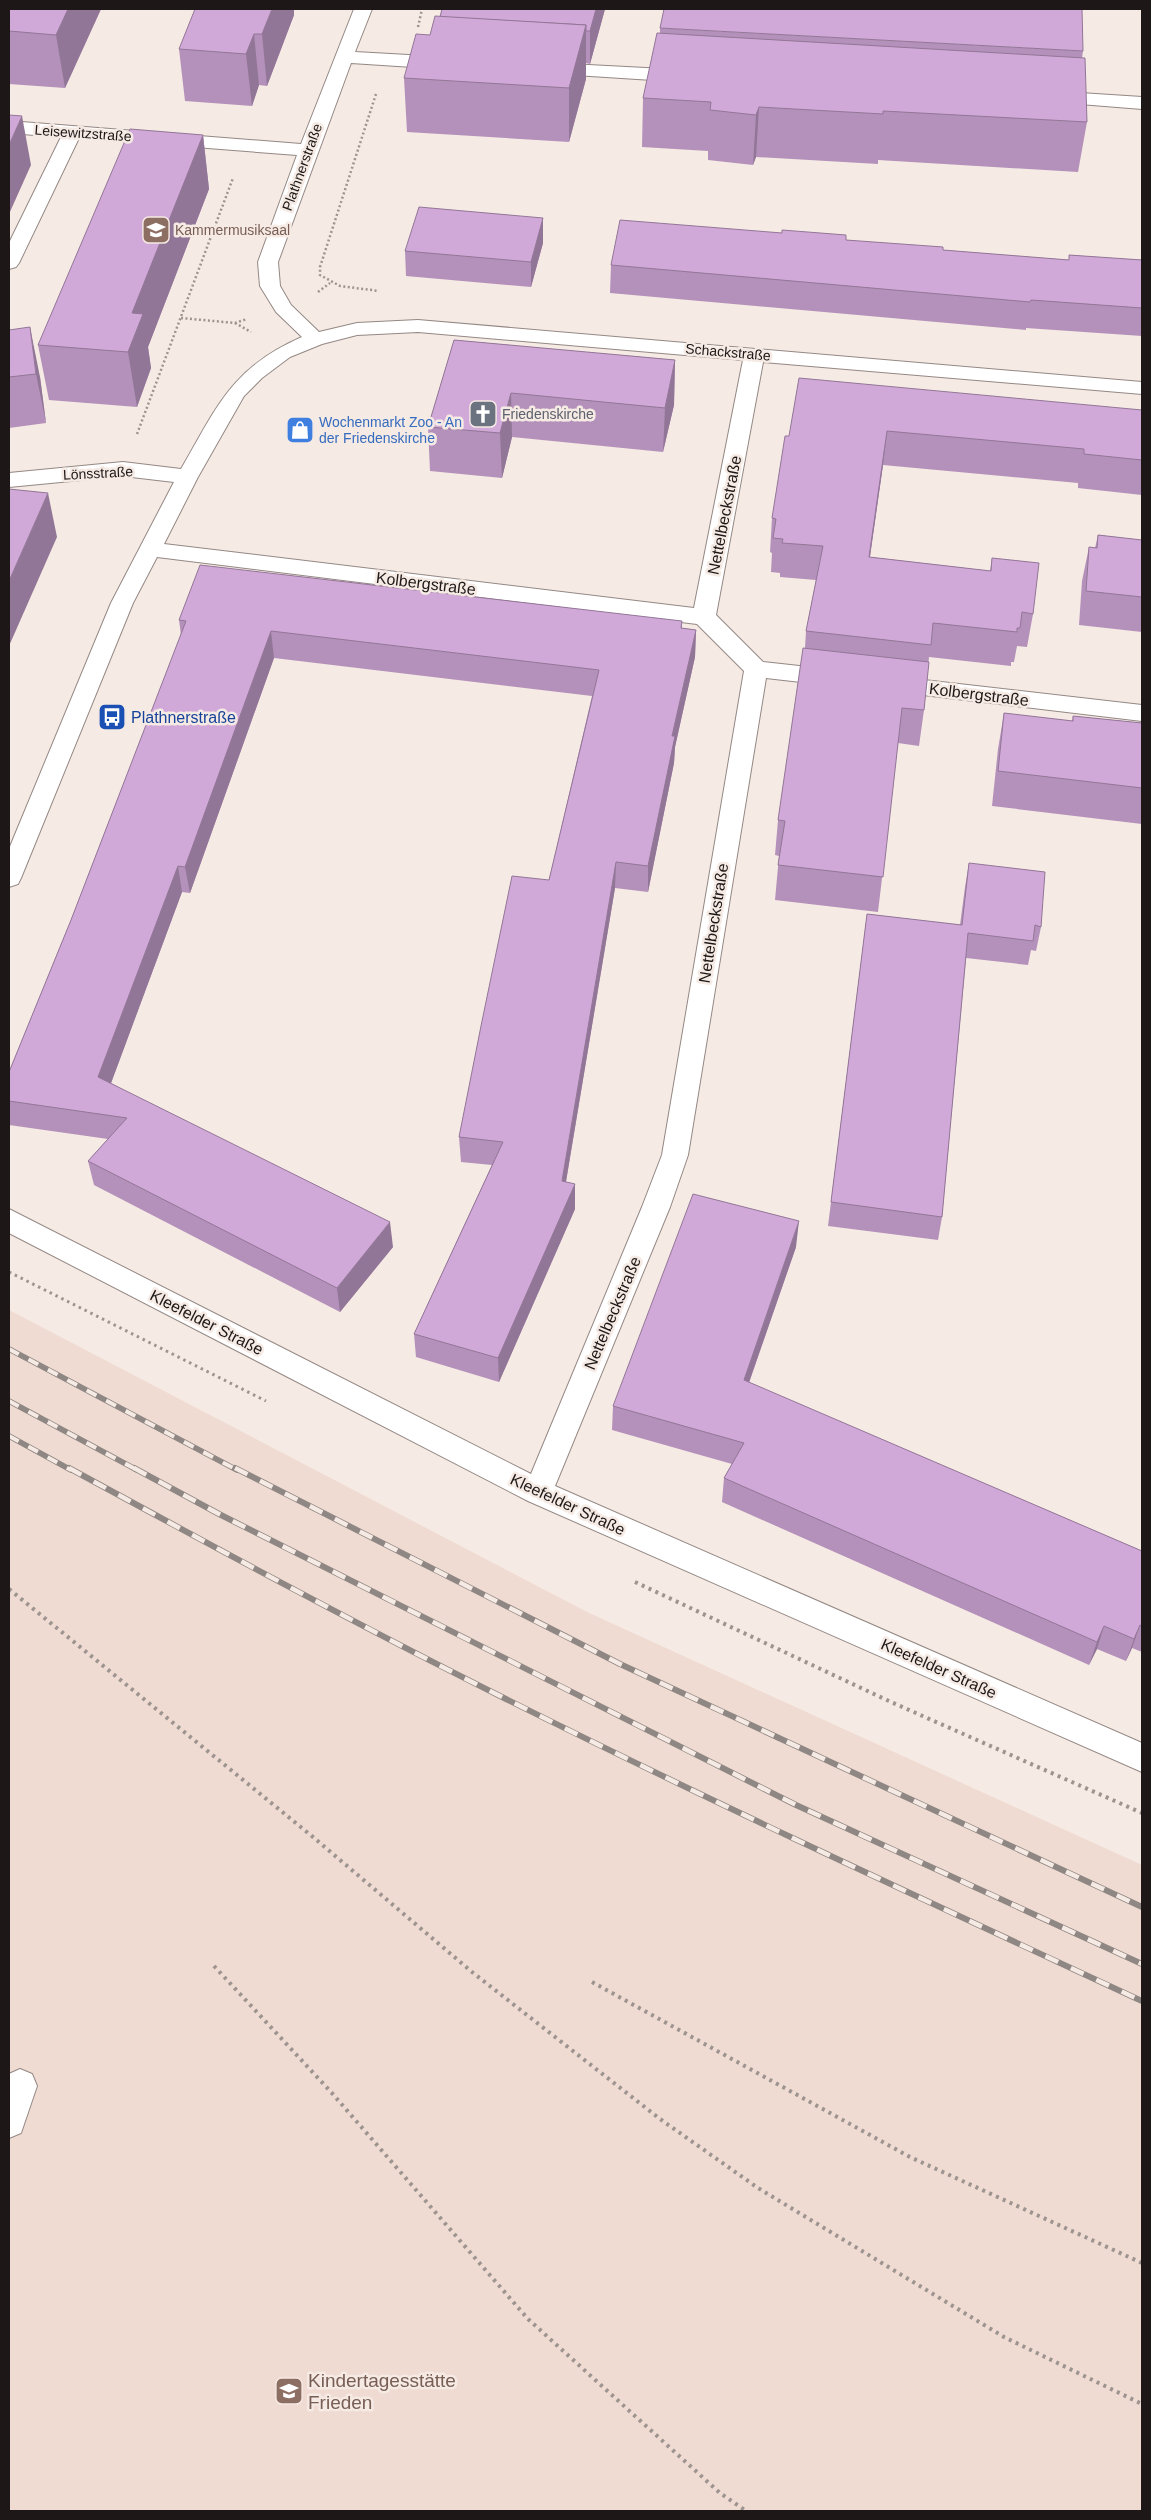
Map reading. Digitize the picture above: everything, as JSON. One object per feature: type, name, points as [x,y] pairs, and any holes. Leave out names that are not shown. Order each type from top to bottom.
[{"type":"street","name":"Plathnerstraße","points":[[315,339],[283,308],[270,286],[268,262],[308,150],[362,9]]},
{"type":"street","points":[[344,57],[459,64]]},
{"type":"street","points":[[528,68],[698,77]]},
{"type":"street","points":[[1034,96],[1142,103]]},
{"type":"street","name":"Leisewitzstraße","points":[[9,127],[308,150]]},
{"type":"street","points":[[9,263],[73,132]]},
{"type":"street","name":"Schackstraße","points":[[315,339],[357,328],[418,326],[1142,388]]},
{"type":"street","points":[[9,878],[122,603],[148,549],[187,477],[236,393],[255,374],[283,353],[315,339]]},
{"type":"street","name":"Nettelbeckstraße","points":[[704,617],[754,354]]},
{"type":"street","name":"Lönsstraße","points":[[9,480],[123,469],[187,477]]},
{"type":"street","name":"Kolbergstraße","points":[[148,549],[704,617]]},
{"type":"street","points":[[704,617],[756,669]]},
{"type":"street","name":"Nettelbeckstraße","points":[[538,1492],[652,1216],[675,1155],[756,669]]},
{"type":"street","name":"Kolbergstraße","points":[[756,669],[1142,713]]},
{"type":"street","name":"Kleefelder Straße","points":[[9,1220],[538,1492],[1142,1758]]},
{"type":"street","points":[[9,2120],[20,2086]]},
{"type":"path","points":[[363,290],[342,288],[330,284],[320,275],[320,267],[387,60]]},
{"type":"path","points":[[123,469],[233,178]]},
{"type":"path","points":[[9,1589],[313,1837],[472,1972],[660,2119],[758,2188],[1004,2337],[1142,2404]]},
{"type":"path","points":[[214,1966],[331,2092],[528,2319],[720,2493],[746,2511]]},
{"type":"path","points":[[592,1982],[910,2157],[1142,2263]]},
{"type":"shaded area","points":[[9,1310],[587,1612],[1142,1865],[1142,2511],[9,2511]]},
{"type":"building","points":[[9,9],[68,9],[56,35],[9,31]]},
{"type":"building","points":[[195,9],[272,9],[262,34],[254,34],[246,54],[179,49]]},
{"type":"building","points":[[442,9],[596,9],[590,31],[586,31],[586,25],[440,17]]},
{"type":"building","points":[[664,9],[1082,9],[1083,51],[660,28]]},
{"type":"building","points":[[435,16],[586,25],[569,88],[404,78],[416,34],[430,35]]},
{"type":"building","points":[[657,33],[1085,58],[1087,122],[883,111],[883,114],[759,107],[756,115],[710,110],[711,102],[643,98]]},
{"type":"building","points":[[9,115],[22,116],[9,145]]},
{"type":"building","points":[[130,129],[203,135],[132,313],[143,314],[128,352],[38,345]]},
{"type":"building","points":[[419,207],[543,218],[531,262],[405,251]]},
{"type":"building","points":[[620,220],[782,233],[782,230],[846,235],[846,240],[943,247],[943,250],[1069,260],[1069,255],[1142,260],[1142,308],[1031,300],[1030,302],[611,265]]},
{"type":"building","points":[[30,327],[36,374],[9,377],[9,330]]},
{"type":"building","points":[[454,340],[675,360],[665,408],[511,393],[500,433],[428,427]]},
{"type":"building","points":[[799,378],[1142,410],[1142,460],[1084,454],[1084,449],[887,431],[869,557],[991,571],[992,558],[1039,563],[1033,614],[1022,612],[1020,628],[1017,628],[1017,632],[933,623],[931,645],[806,631],[823,546],[782,543],[783,539],[773,538],[776,519],[772,518],[785,436],[789,436]]},
{"type":"building","points":[[9,489],[48,493],[9,581]]},
{"type":"building","points":[[1098,535],[1142,540],[1142,597],[1086,591],[1089,547],[1097,548]]},
{"type":"building","points":[[200,565],[682,621],[681,628],[696,630],[672,736],[675,736],[648,866],[616,862],[562,1181],[575,1184],[498,1358],[414,1334],[503,1142],[459,1137],[481,1026],[512,876],[549,880],[599,670],[271,631],[185,867],[178,866],[98,1077],[390,1222],[337,1288],[88,1161],[127,1118],[9,1101],[9,1072],[71,920],[186,621],[179,620]]},
{"type":"building","points":[[803,648],[929,662],[924,710],[902,708],[883,877],[778,865],[785,821],[778,820]]},
{"type":"building","points":[[1004,713],[1073,721],[1073,716],[1142,723],[1142,788],[998,771]]},
{"type":"building","points":[[969,863],[1045,872],[1041,927],[1035,925],[1033,941],[968,933],[942,1217],[831,1202],[867,914],[962,925]]},
{"type":"building","points":[[693,1194],[799,1221],[744,1380],[1142,1551],[1142,1626],[1140,1625],[1134,1639],[1104,1626],[1097,1642],[724,1478],[744,1443],[613,1406]]},
{"type":"railway","points":[[9,1349],[237,1470]]},
{"type":"railway","points":[[9,1401],[137,1470]]},
{"type":"railway","points":[[9,1436],[71,1470]]},
{"type":"railway","points":[[69,1468],[341,1614],[506,1699],[743,1815],[1142,2001]]},
{"type":"railway","points":[[134,1468],[219,1514],[796,1805],[1142,1964]]},
{"type":"railway","points":[[235,1468],[620,1664],[1142,1907]]},
{"type":"place","name":"Kammermusiksaal","points":[[156,230]]},
{"type":"place","name":"Friedenskirche","points":[[483,414]]},
{"type":"place","name":"Wochenmarkt Zoo - An der Friedenskirche","points":[[300,430]]},
{"type":"place","name":"Plathnerstraße","points":[[112,717]]},
{"type":"place","name":"Kindertagesstätte Frieden","points":[[289,2391]]}]
